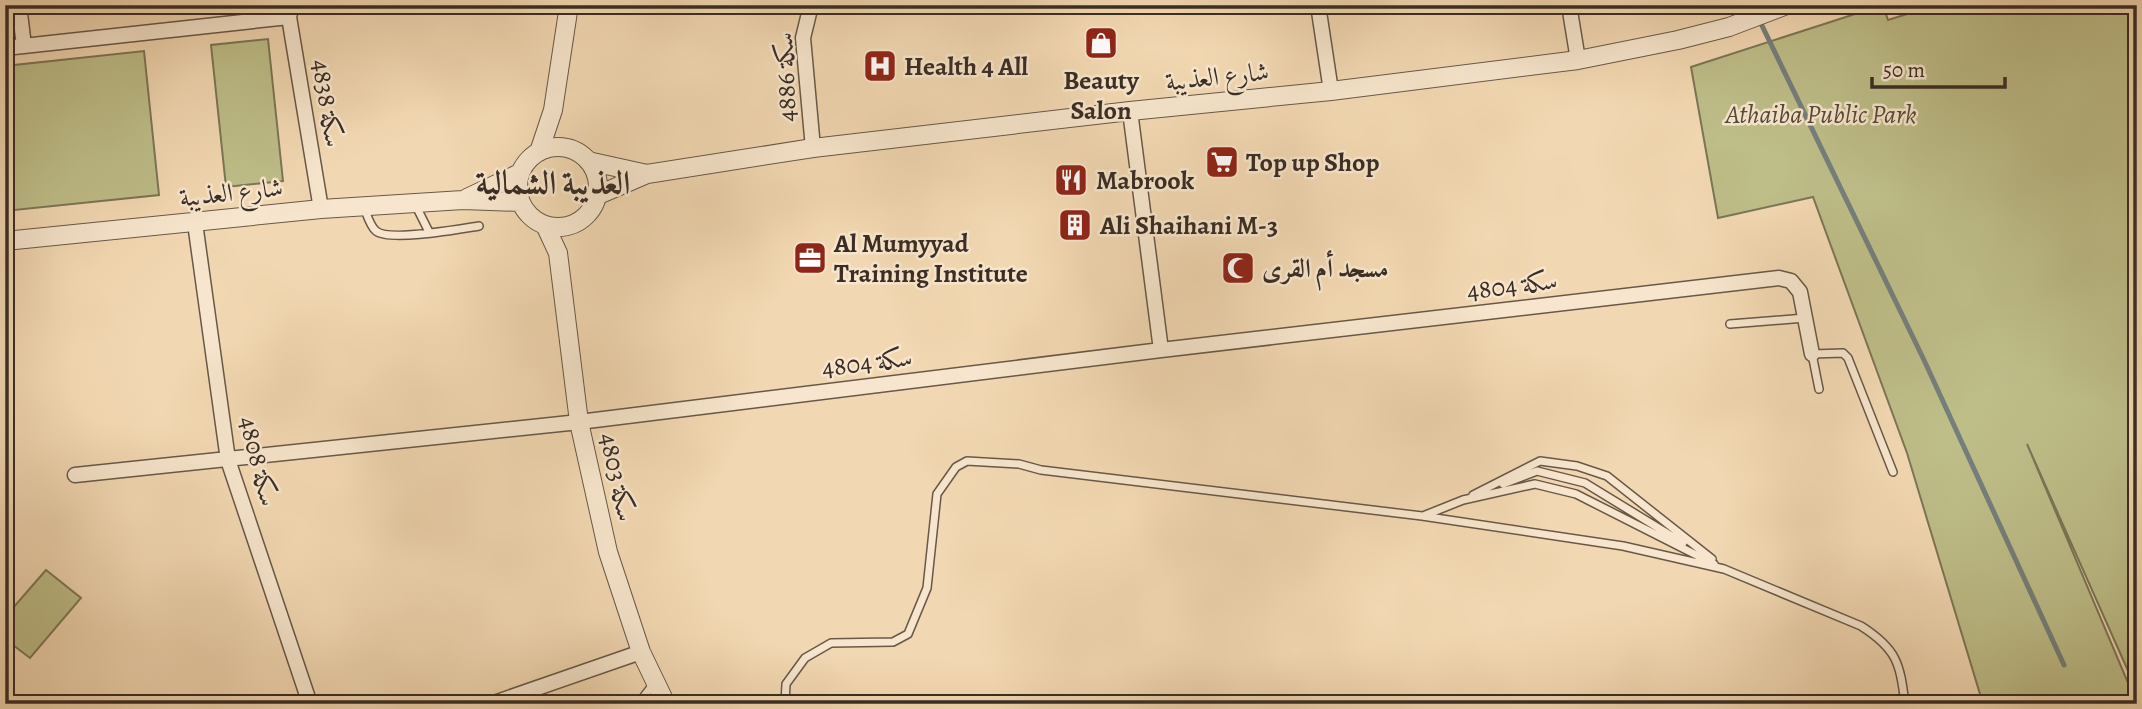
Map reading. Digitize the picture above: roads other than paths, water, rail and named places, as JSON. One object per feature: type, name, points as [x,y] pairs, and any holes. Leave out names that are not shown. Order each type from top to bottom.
[{"type":"street","points":[[19,5],[24,46]]},
{"type":"street","points":[[539,152],[553,110],[569,5]]},
{"type":"street","name":"سكة 4886","points":[[811,5],[803,37],[813,148]]},
{"type":"street","points":[[1318,5],[1331,91]]},
{"type":"street","points":[[1569,5],[1578,60]]},
{"type":"street","name":"شارع العذيبة","points":[[596,196],[647,174],[813,148],[1130,111],[1331,91],[1578,60],[1729,27],[1787,5]]},
{"type":"street","points":[[5,48],[291,11]]},
{"type":"street","name":"سكة 4838","points":[[291,11],[321,209]]},
{"type":"street","points":[[553,110],[568,148]]},
{"type":"street","points":[[1130,111],[1161,350]]},
{"type":"street","points":[[548,148],[568,148],[588,161],[596,177],[596,196],[586,215],[568,225],[545,225],[526,212],[520,202],[520,173],[531,157],[539,152],[548,148]]},
{"type":"street","name":"شارع العذيبة","points":[[588,161],[647,174]]},
{"type":"street","name":"شارع العذيبة","points":[[463,200],[520,173]]},
{"type":"street","name":"شارع العذيبة","points":[[5,241],[321,209],[463,200],[520,202]]},
{"type":"street","name":"سكة 4808","points":[[195,223],[228,460],[310,704]]},
{"type":"street","name":"سكة 4803","points":[[545,225],[558,253],[579,422],[608,552],[641,652],[666,704]]},
{"type":"street","name":"سكة 4803","points":[[558,253],[568,225]]},
{"type":"street","name":"سكة 4804","points":[[75,475],[579,422],[1161,350],[1779,278],[1791,281],[1800,292],[1812,354]]},
{"type":"street","points":[[491,704],[641,652]]},
{"type":"lane","points":[[414,203],[429,232]]},
{"type":"lane","points":[[364,206],[375,231],[382,234],[401,236],[479,226]]},
{"type":"lane","points":[[1730,324],[1805,318]]},
{"type":"lane","points":[[1819,389],[1812,354],[1843,353],[1848,358],[1893,472]]},
{"type":"lane","points":[[785,704],[786,684],[805,658],[831,643],[893,642],[908,634],[927,589],[937,494],[956,467],[967,461],[1018,464],[1041,470],[1422,516],[1623,546],[1724,569]]},
{"type":"lane","points":[[1463,500],[1540,461],[1577,466],[1607,476],[1724,569]]},
{"type":"lane","points":[[1422,516],[1536,471],[1586,483],[1724,569]]},
{"type":"lane","points":[[1463,500],[1535,484],[1576,494],[1724,569],[1861,626],[1877,636],[1891,651],[1901,671],[1905,704]]},
{"type":"lane","points":[[638,704],[655,682]]},
{"type":"waterway","points":[[1752,5],[1924,360],[2064,665]]},
{"type":"place","name":"Beauty Salon","points":[[1101,43]]},
{"type":"place","name":"Health 4 All","points":[[880,66]]},
{"type":"place","name":"Top up Shop","points":[[1222,162]]},
{"type":"place","name":"Mabrook","points":[[1071,180]]},
{"type":"place","name":"Ali Shaihani M-3","points":[[1075,225]]},
{"type":"place","name":"Al Mumyyad Training Institute","points":[[810,258]]},
{"type":"place","name":"مسجد أم القرى","points":[[1238,268]]},
{"type":"district","name":"العذيبة الشمالية","points":[[553,182]]},
{"type":"park label","name":"Athaiba Public Park","points":[[1821,114]]}]
